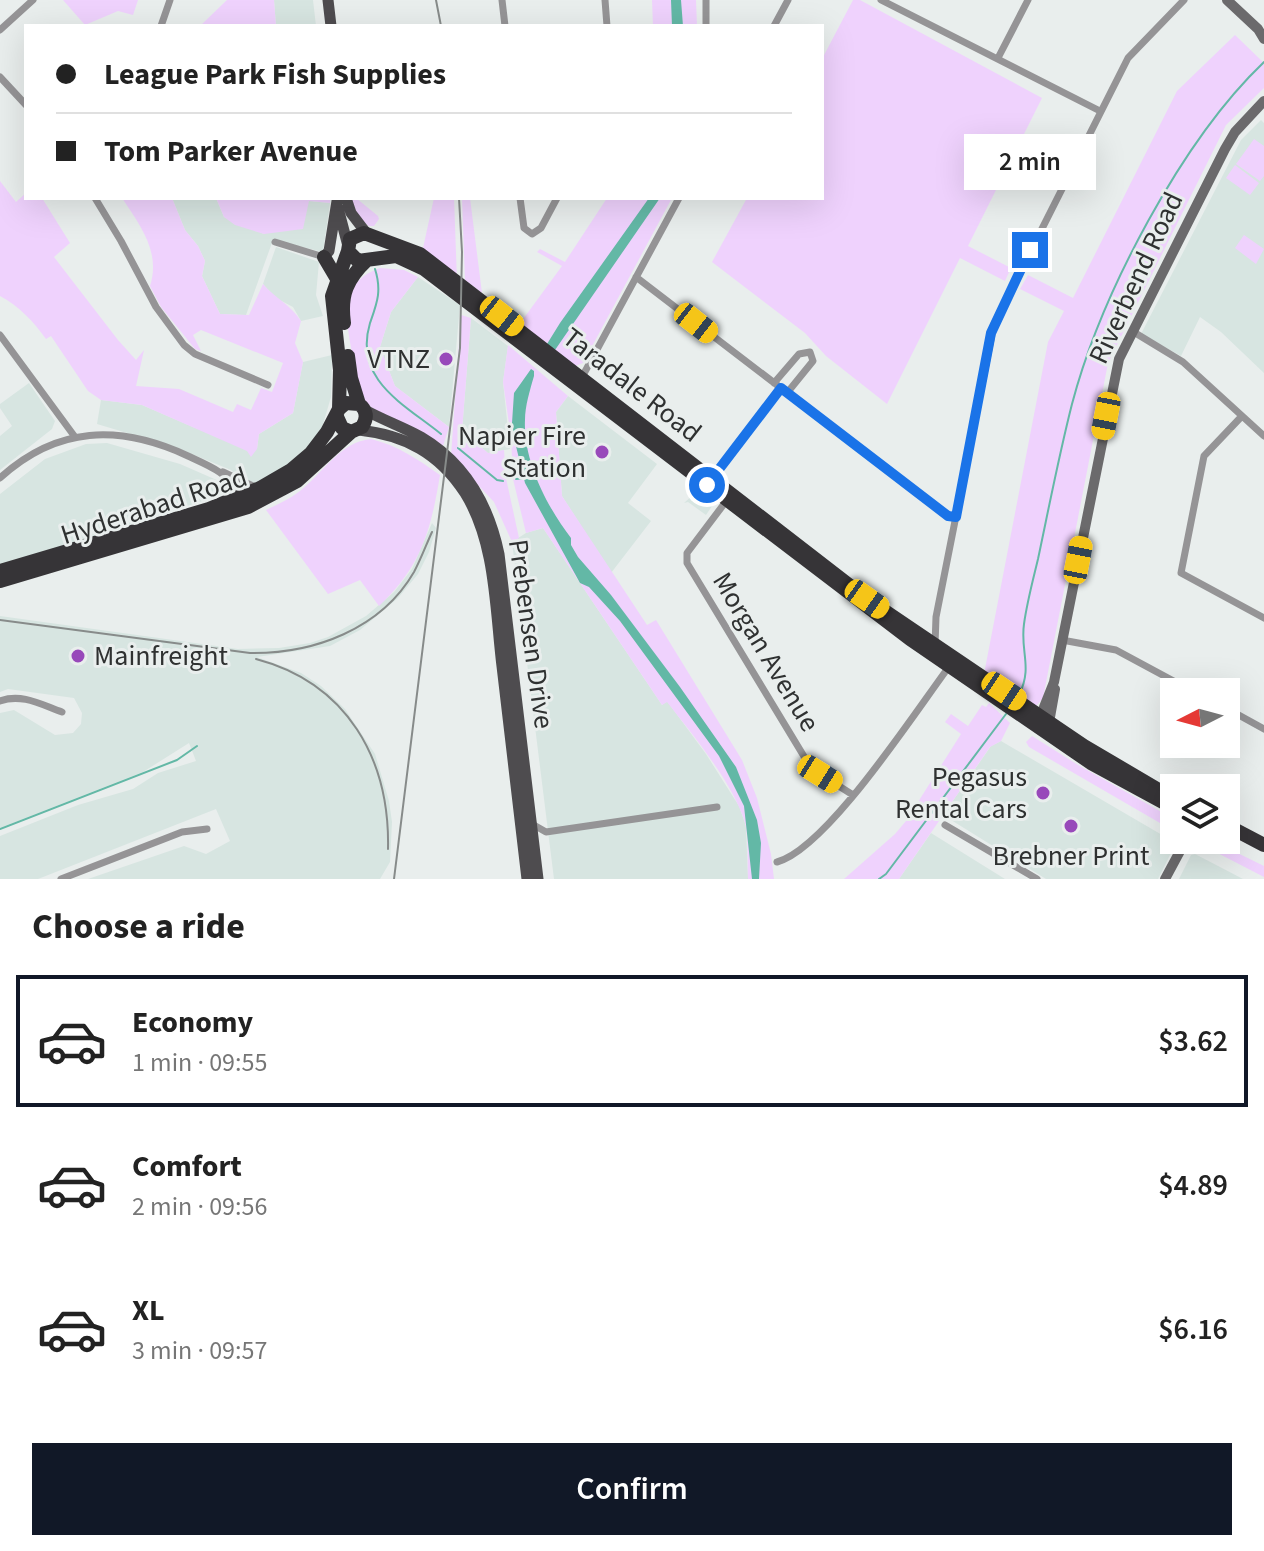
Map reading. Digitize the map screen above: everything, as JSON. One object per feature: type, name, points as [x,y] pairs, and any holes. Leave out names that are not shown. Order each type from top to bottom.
[{"type":"highway","points":[[356,234],[370,235],[376,247],[370,259],[353,273],[342,301],[349,368],[366,419],[355,431],[342,428],[338,413],[340,357],[332,307],[337,279],[348,248],[356,234]]},
{"type":"highway","name":"Taradale Road","points":[[370,235],[420,254],[709,482],[935,646],[952,662]]},
{"type":"highway","points":[[348,248],[354,259],[370,259]]},
{"type":"highway","name":"Taradale Road","points":[[370,259],[396,256],[417,264],[579,382]]},
{"type":"highway","points":[[324,257],[337,279]]},
{"type":"highway","points":[[338,413],[350,402],[362,407]]},
{"type":"highway","name":"Hyderabad Road","points":[[0,571],[245,502],[260,488],[302,461],[338,413]]},
{"type":"highway","name":"Hyderabad Road","points":[[0,581],[245,502],[297,481],[355,431]]},
{"type":"highway","name":"Taradale Road","points":[[729,497],[862,603],[1017,706],[1091,763],[1160,800]]},
{"type":"highway","name":"Taradale Road","points":[[1041,724],[1160,791]]},
{"type":"highway","points":[[1240,832],[1264,845]]},
{"type":"highway","points":[[1240,843],[1264,856]]},
{"type":"main road","points":[[328,0],[331,24]]},
{"type":"main road","points":[[340,200],[348,248]]},
{"type":"main road","points":[[324,257],[329,251],[340,200]]},
{"type":"main road","points":[[341,200],[370,235]]},
{"type":"main road","name":"Prebensen Drive","points":[[362,407],[422,438],[447,456],[476,491],[488,516],[499,554],[538,879]]},
{"type":"main road","name":"Prebensen Drive","points":[[355,431],[392,435],[433,457],[456,480],[479,521],[491,574],[527,879]]},
{"type":"street","points":[[0,30],[33,0]]},
{"type":"street","points":[[162,24],[170,0]]},
{"type":"street","points":[[502,0],[505,24]]},
{"type":"street","points":[[605,0],[607,24]]},
{"type":"street","points":[[706,0],[706,24]]},
{"type":"street","points":[[775,24],[788,0]]},
{"type":"street","points":[[881,0],[1100,111]]},
{"type":"street","points":[[998,58],[1028,0]]},
{"type":"street","points":[[935,646],[936,621],[994,324],[1128,58],[1184,0]]},
{"type":"street","points":[[1227,0],[1261,30],[1264,39]]},
{"type":"street","points":[[0,77],[24,103]]},
{"type":"street","name":"Riverbend Road","points":[[1041,724],[1042,712],[1054,682],[1116,369],[1132,331],[1229,141],[1264,101]]},
{"type":"street","points":[[96,200],[156,307],[184,345],[195,354],[268,385]]},
{"type":"street","points":[[520,200],[523,224],[528,233],[539,231],[556,200]]},
{"type":"street","points":[[579,382],[678,200]]},
{"type":"street","points":[[275,242],[324,257]]},
{"type":"street","points":[[636,277],[948,516],[956,517]]},
{"type":"street","points":[[1132,331],[1183,362],[1264,436]]},
{"type":"street","points":[[0,335],[75,437]]},
{"type":"street","points":[[709,482],[781,388],[799,354],[810,352],[813,361],[781,388]]},
{"type":"street","points":[[1242,416],[1203,459],[1179,574],[1264,618]]},
{"type":"street","points":[[0,478],[37,450],[75,437],[96,434],[148,441],[260,488]]},
{"type":"street","points":[[221,471],[245,502]]},
{"type":"street","name":"Morgan Avenue","points":[[674,557],[685,556],[729,497]]},
{"type":"street","name":"Morgan Avenue","points":[[685,556],[808,763],[853,795]]},
{"type":"street","points":[[915,632],[928,629],[936,621]]},
{"type":"street","points":[[1062,640],[1116,650],[1168,678]]},
{"type":"street","points":[[777,862],[800,851],[853,795],[952,662]]},
{"type":"street","points":[[0,701],[22,698],[62,712]]},
{"type":"street","points":[[1240,716],[1264,729]]},
{"type":"street","points":[[532,824],[546,832],[717,807]]},
{"type":"street","points":[[945,825],[1037,879]]},
{"type":"street","points":[[61,879],[182,832],[207,829]]},
{"type":"street","points":[[534,846],[546,832]]},
{"type":"street","points":[[1165,879],[1178,854]]},
{"type":"shaded area","points":[[63,0],[138,0],[133,15],[118,11],[84,24]]},
{"type":"shaded area","points":[[227,0],[274,0],[276,24],[202,24]]},
{"type":"shaded area","points":[[274,0],[313,0],[316,24],[276,24]]},
{"type":"shaded area","points":[[652,0],[696,0],[697,24],[653,24]]},
{"type":"shaded area","points":[[671,0],[681,0],[683,24],[672,24]]},
{"type":"shaded area","points":[[853,0],[860,0],[1042,98],[968,246],[1011,268],[1005,281],[960,258],[887,404],[826,356],[805,333],[712,262],[746,200],[824,200],[824,55]]},
{"type":"shaded area","points":[[1235,35],[1264,63],[1264,88],[1226,125],[1108,363],[1043,698],[1037,705],[1031,706],[984,674],[1048,342],[1064,311],[1020,289],[1028,275],[1073,298],[1177,91]]},
{"type":"shaded area","points":[[1261,120],[1264,123],[1264,373],[1221,332],[1200,317],[1181,356],[1141,334],[1241,140]]},
{"type":"shaded area","points":[[1254,139],[1264,146],[1264,176],[1260,181],[1236,164]]},
{"type":"shaded area","points":[[1235,165],[1259,183],[1250,195],[1226,178]]},
{"type":"shaded area","points":[[0,181],[16,202],[24,195],[24,200],[43,200],[70,243],[54,257],[136,360],[144,350],[136,386],[179,389],[233,412],[237,404],[251,410],[261,388],[272,392],[283,363],[201,330],[193,335],[201,351],[195,349],[161,307],[150,286],[153,274],[151,250],[123,200],[173,200],[185,230],[205,261],[202,276],[220,314],[249,315],[263,284],[301,321],[295,343],[303,362],[293,413],[259,434],[257,449],[251,457],[247,451],[142,405],[101,400],[88,391],[51,336],[46,339],[26,315],[0,296]]},
{"type":"shaded area","points":[[173,200],[217,200],[224,217],[264,234],[309,201],[330,203],[323,252],[273,240],[246,315],[220,314],[202,276],[205,261],[185,230]]},
{"type":"shaded area","points":[[217,200],[330,200],[330,203],[309,201],[303,229],[264,234],[235,225],[224,217]]},
{"type":"shaded area","points":[[351,200],[358,200],[379,219],[374,226],[369,226],[359,218]]},
{"type":"shaded area","points":[[434,200],[454,200],[457,280],[423,248]]},
{"type":"shaded area","points":[[462,200],[470,200],[482,293],[465,280]]},
{"type":"shaded area","points":[[606,200],[671,200],[583,363],[573,367],[518,326],[562,266],[537,252],[540,249],[565,262]]},
{"type":"shaded area","points":[[648,200],[659,200],[555,350],[547,344]]},
{"type":"shaded area","points":[[1244,235],[1264,249],[1256,264],[1235,248]]},
{"type":"shaded area","points":[[276,247],[319,262],[316,295],[323,316],[301,321],[293,307],[274,297],[263,284]]},
{"type":"shaded area","points":[[380,268],[404,270],[418,277],[391,312],[380,347],[395,386],[449,427],[443,446],[373,409],[360,389],[349,334],[348,307],[356,284]]},
{"type":"shaded area","points":[[418,277],[460,305],[449,427],[395,386],[380,347],[391,312]]},
{"type":"shaded area","points":[[461,315],[471,318],[462,431],[488,453],[504,450],[506,478],[519,538],[512,542],[494,502],[451,456]]},
{"type":"shaded area","points":[[471,318],[508,346],[503,382],[510,449],[488,453],[462,431]]},
{"type":"shaded area","points":[[508,345],[568,396],[556,412],[562,496],[647,625],[656,620],[742,760],[757,798],[774,879],[748,879],[745,823],[722,776],[667,702],[662,705],[543,528],[526,533],[513,479],[503,382]]},
{"type":"shaded area","points":[[332,355],[331,397],[321,431],[299,458],[281,472],[251,485],[231,470],[177,448],[97,424],[101,400],[142,405],[257,449],[259,434],[293,413],[303,362]]},
{"type":"shaded area","points":[[531,369],[534,376],[526,409],[525,435],[538,482],[571,538],[571,545],[578,557],[611,595],[736,767],[757,820],[761,843],[759,879],[752,879],[744,806],[719,756],[620,621],[589,587],[580,583],[525,483],[512,423],[514,393]]},
{"type":"shaded area","points":[[29,383],[55,421],[52,429],[0,470],[0,436],[12,426],[0,404]]},
{"type":"shaded area","points":[[568,396],[657,464],[628,503],[651,521],[611,573],[562,496],[556,412]]},
{"type":"shaded area","points":[[371,439],[399,449],[440,475],[433,513],[422,546],[405,577],[379,606],[360,580],[328,594],[266,510],[300,491],[341,452],[360,441]]},
{"type":"shaded area","points":[[107,443],[180,464],[219,481],[226,488],[224,494],[0,567],[0,494],[45,459],[86,444]]},
{"type":"shaded area","points":[[695,493],[712,506],[706,515],[688,502],[684,503]]},
{"type":"shaded area","points":[[432,523],[436,528],[418,574],[398,598],[360,630],[330,646],[257,657],[301,673],[321,686],[345,709],[375,754],[392,822],[390,862],[380,879],[88,879],[184,846],[206,854],[230,841],[216,809],[38,879],[0,879],[0,836],[78,805],[133,789],[158,773],[196,761],[189,743],[143,772],[0,828],[0,713],[14,710],[55,735],[73,733],[81,724],[82,713],[74,698],[8,689],[0,692],[0,616],[238,649],[279,648],[310,643],[328,637],[366,616],[394,592],[412,569]]},
{"type":"shaded area","points":[[543,528],[662,705],[667,701],[739,806],[746,826],[748,879],[554,879],[512,542],[526,533]]},
{"type":"shaded area","points":[[989,703],[1010,723],[1001,741],[990,747],[899,879],[844,879],[906,821],[961,734],[945,722],[951,714],[968,726],[982,705],[986,707]]},
{"type":"shaded area","points":[[1032,736],[1160,811],[1160,823],[1029,747],[1026,742]]},
{"type":"shaded area","points":[[1001,741],[1160,834],[1160,854],[1170,854],[1158,879],[1046,879],[943,815],[991,746]]},
{"type":"shaded area","points":[[931,833],[1005,879],[899,879]]},
{"type":"shaded area","points":[[1195,854],[1243,879],[1179,879],[1191,855]]},
{"type":"shaded area","points":[[1219,854],[1240,854],[1264,866],[1264,877]]},
{"type":"waterway","points":[[1019,695],[1026,668],[1025,616],[1058,462],[1085,361],[1124,268],[1175,175],[1203,133],[1264,62]]},
{"type":"waterway","points":[[375,269],[378,290],[367,343],[369,360],[385,389],[441,434]]},
{"type":"waterway","points":[[458,448],[497,480],[503,481]]},
{"type":"waterway","points":[[516,479],[527,478]]},
{"type":"waterway","points":[[879,879],[886,874],[1006,714]]},
{"type":"waterway","points":[[0,829],[177,760],[197,746]]},
{"type":"railway","points":[[436,0],[441,24]]},
{"type":"railway","points":[[394,879],[460,348],[462,252],[459,200]]},
{"type":"railway","points":[[0,620],[250,653],[298,649],[344,634],[383,609],[414,572],[432,532]]},
{"type":"railway","points":[[256,659],[288,670],[315,686],[338,706],[357,729],[381,785],[387,816],[388,849]]},
{"type":"place","name":"VTNZ","points":[[446,359]]},
{"type":"place","name":"Napier Fire Station","points":[[602,452]]},
{"type":"place","name":"Mainfreight","points":[[78,656]]},
{"type":"place","name":"Pegasus Rental Cars","points":[[1043,793]]},
{"type":"place","name":"Brebner Print","points":[[1071,826]]},
{"type":"route","points":[[707,485],[781,388],[948,516],[956,517],[991,333],[1030,250]]}]
